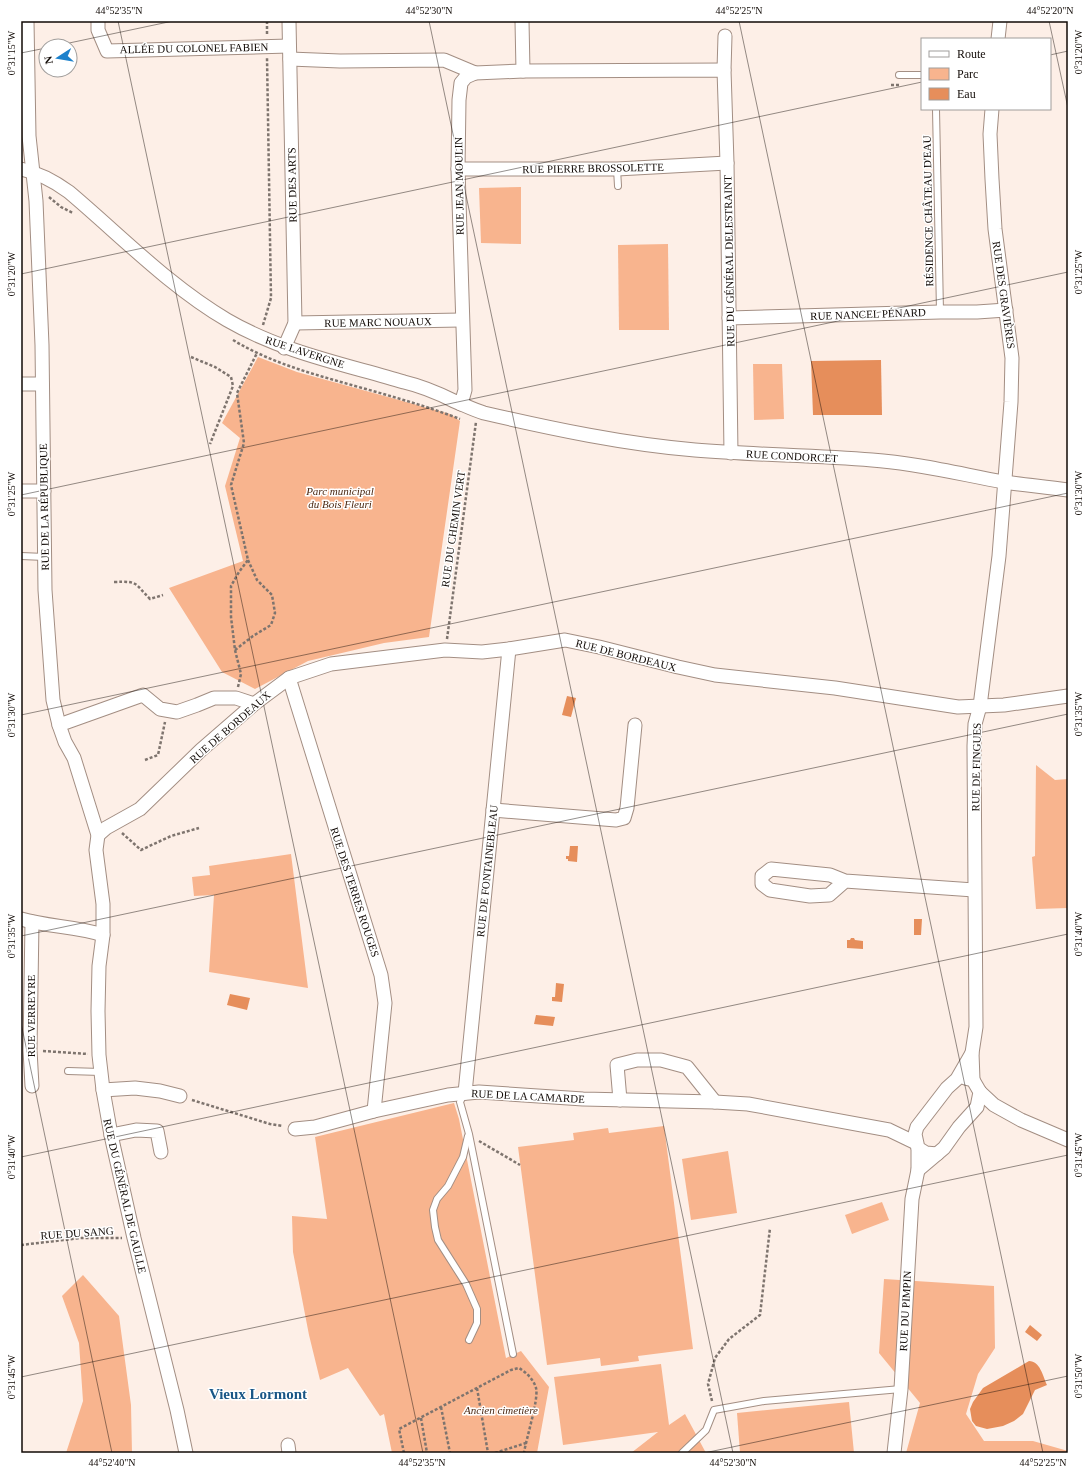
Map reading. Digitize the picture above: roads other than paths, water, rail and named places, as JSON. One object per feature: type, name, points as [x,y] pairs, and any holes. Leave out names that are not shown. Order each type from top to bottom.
[{"type":"street","name":"RUE DE LA RÉPUBLIQUE","points":[[27,21],[30,136],[27,170],[36,201],[42,337],[45,590],[49,663],[53,700],[59,726],[65,742],[74,758],[98,835]]},
{"type":"street","name":"ALLÉE DU COLONEL FABIEN","points":[[98,21],[98,30],[107,51],[289,46]]},
{"type":"street","name":"RUE DES ARTS","points":[[284,348],[295,323],[289,21]]},
{"type":"street","points":[[522,21],[523,70]]},
{"type":"street","points":[[998,38],[1000,21]]},
{"type":"street","name":"RUE DU GÉNÉRAL DELESTRAINT","points":[[725,36],[724,70],[730,318],[731,453]]},
{"type":"street","points":[[290,59],[340,62],[444,60],[475,73],[523,70],[724,70]]},
{"type":"street","name":"RUE JEAN MOULIN","points":[[461,404],[464,390],[458,169],[459,100],[461,83],[466,77],[475,73]]},
{"type":"street","name":"RUE DES GRAVIÈRES","points":[[992,110],[990,134],[995,229],[1012,358],[1011,402],[1005,482]]},
{"type":"street","name":"RUE PIERRE BROSSOLETTE","points":[[458,169],[617,169],[727,163]]},
{"type":"street","name":"RUE LAVERGNE","points":[[27,170],[53,181],[69,192],[145,258],[202,303],[226,319],[263,333],[284,348],[431,390],[478,411],[516,420]]},
{"type":"street","name":"RUE NANCEL PÉNARD","points":[[730,318],[1006,310]]},
{"type":"street","name":"RUE MARC NOUAUX","points":[[295,323],[462,320]]},
{"type":"street","points":[[21,384],[42,384]]},
{"type":"street","name":"RUE CONDORCET","points":[[516,420],[613,440],[691,450],[874,460],[920,466],[1005,482],[1068,490]]},
{"type":"street","name":"RUE DE FINGUES","points":[[972,1080],[972,1054],[976,1027],[974,890],[975,724],[980,706],[999,556],[1005,482]]},
{"type":"street","points":[[21,491],[44,491]]},
{"type":"street","name":"RUE DE BORDEAUX","points":[[98,835],[112,824],[140,809],[201,750],[254,704],[289,678],[331,664],[445,650],[482,652],[565,640],[599,647],[678,668],[715,675],[835,688],[958,707],[1004,705],[1068,696]]},
{"type":"street","name":"RUE DE FONTAINEBLEAU","points":[[465,1093],[509,649]]},
{"type":"street","name":"RUE DES TERRES ROUGES","points":[[289,678],[381,975],[385,1003],[374,1110]]},
{"type":"street","points":[[59,726],[143,695],[160,709],[177,712],[214,698],[236,698],[254,704]]},
{"type":"street","points":[[493,810],[616,820],[624,818],[627,808],[635,725]]},
{"type":"street","name":"RUE DU GÉNÉRAL DE GAULLE","points":[[98,835],[97,855],[103,904],[103,935],[99,974],[98,1011],[99,1055],[103,1090],[111,1135],[134,1238],[177,1410],[186,1453]]},
{"type":"street","points":[[845,881],[829,895],[810,896],[770,890],[762,884],[762,876],[771,869],[830,875],[845,881],[974,890]]},
{"type":"street","points":[[26,920],[89,930],[103,935]]},
{"type":"street","name":"RUE VERREYRE","points":[[26,920],[32,1086]]},
{"type":"street","name":"RUE DE FINGUES","points":[[917,1127],[947,1088],[957,1079],[972,1054]]},
{"type":"street","points":[[620,1100],[617,1065],[637,1060],[661,1060],[687,1067],[715,1102]]},
{"type":"street","points":[[957,1079],[965,1078],[972,1080],[980,1092],[994,1105],[1021,1120],[1068,1140]]},
{"type":"street","points":[[103,1090],[135,1088],[160,1091],[180,1096]]},
{"type":"street","name":"RUE DE LA CAMARDE","points":[[295,1129],[315,1127],[374,1110],[448,1094],[479,1092],[620,1100],[715,1102],[754,1105],[889,1130],[917,1127]]},
{"type":"street","points":[[918,1170],[944,1148],[959,1127],[977,1107],[980,1092]]},
{"type":"street","points":[[977,1107],[994,1105]]},
{"type":"street","name":"RUE DU PIMPIN","points":[[894,1453],[900,1389],[912,1199],[918,1170],[915,1134],[917,1127]]},
{"type":"street","points":[[111,1135],[136,1130],[157,1131],[161,1152]]},
{"type":"street","name":"RUE DE LA CAMARDE","points":[[889,1130],[917,1145],[926,1153],[937,1154]]},
{"type":"lane","points":[[899,75],[921,75]]},
{"type":"lane","name":"RÉSIDENCE CHÂTEAU D'EAU","points":[[936,110],[940,312]]},
{"type":"lane","points":[[617,169],[618,186]]},
{"type":"lane","points":[[21,556],[45,557]]},
{"type":"lane","points":[[68,1071],[101,1072]]},
{"type":"lane","points":[[465,1093],[460,1102],[469,1134],[513,1354]]},
{"type":"lane","points":[[469,1134],[463,1157],[448,1186],[437,1200],[433,1210],[438,1240],[466,1284],[477,1309],[477,1323],[469,1340]]},
{"type":"lane","points":[[682,1453],[706,1430],[714,1410],[764,1401],[900,1389]]},
{"type":"water","points":[[881,360],[882,415],[813,415],[811,361]]},
{"type":"water","points":[[567,696],[576,698],[571,717],[562,715]]},
{"type":"water","points":[[570,846],[578,846],[577,862],[568,861],[568,859],[566,859],[566,856],[569,856]]},
{"type":"water","points":[[914,919],[922,919],[921,935],[914,935]]},
{"type":"water","points":[[851,938],[863,941],[863,949],[847,948],[847,940],[850,940]]},
{"type":"water","points":[[556,983],[564,984],[562,1002],[552,1001],[552,997],[555,997]]},
{"type":"water","points":[[230,994],[250,998],[247,1010],[227,1005]]},
{"type":"water","points":[[536,1015],[555,1017],[553,1026],[534,1024]]},
{"type":"water","points":[[1030,1325],[1042,1335],[1037,1341],[1025,1332]]},
{"type":"water","points":[[1029,1361],[1036,1363],[1047,1385],[1035,1390],[1023,1414],[1014,1421],[1003,1426],[987,1429],[976,1426],[972,1421],[970,1409],[983,1388]]},
{"type":"district","name":"Vieux Lormont","points":[[258,1394]]},
{"type":"park label","name":"Parc municipal du Bois Fleuri","points":[[340,497]]},
{"type":"park label","name":"Ancien cimetière","points":[[501,1410]]}]
